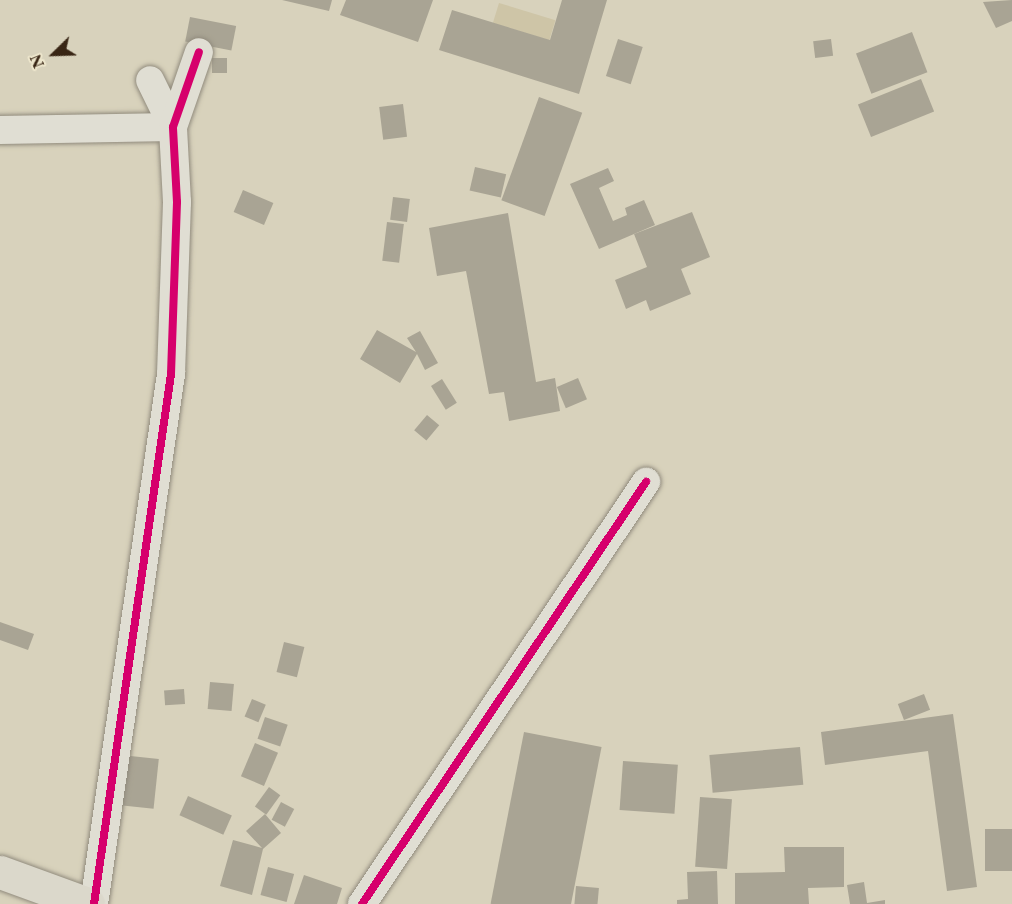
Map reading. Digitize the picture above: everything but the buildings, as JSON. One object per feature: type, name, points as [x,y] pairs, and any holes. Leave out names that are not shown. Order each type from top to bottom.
[{"type":"main road","points":[[0,872],[88,904]]},
{"type":"street","points":[[93,904],[171,374],[177,202],[173,127],[199,52]]},
{"type":"street","points":[[150,80],[173,127]]},
{"type":"street","points":[[0,130],[173,127]]},
{"type":"street","points":[[362,904],[646,482]]},
{"type":"shaded area","points":[[499,3],[555,20],[549,40],[493,23]]},
{"type":"cycle path","points":[[94,904],[171,374],[177,202],[173,127],[199,52]]},
{"type":"cycle path","points":[[362,904],[646,482]]}]
